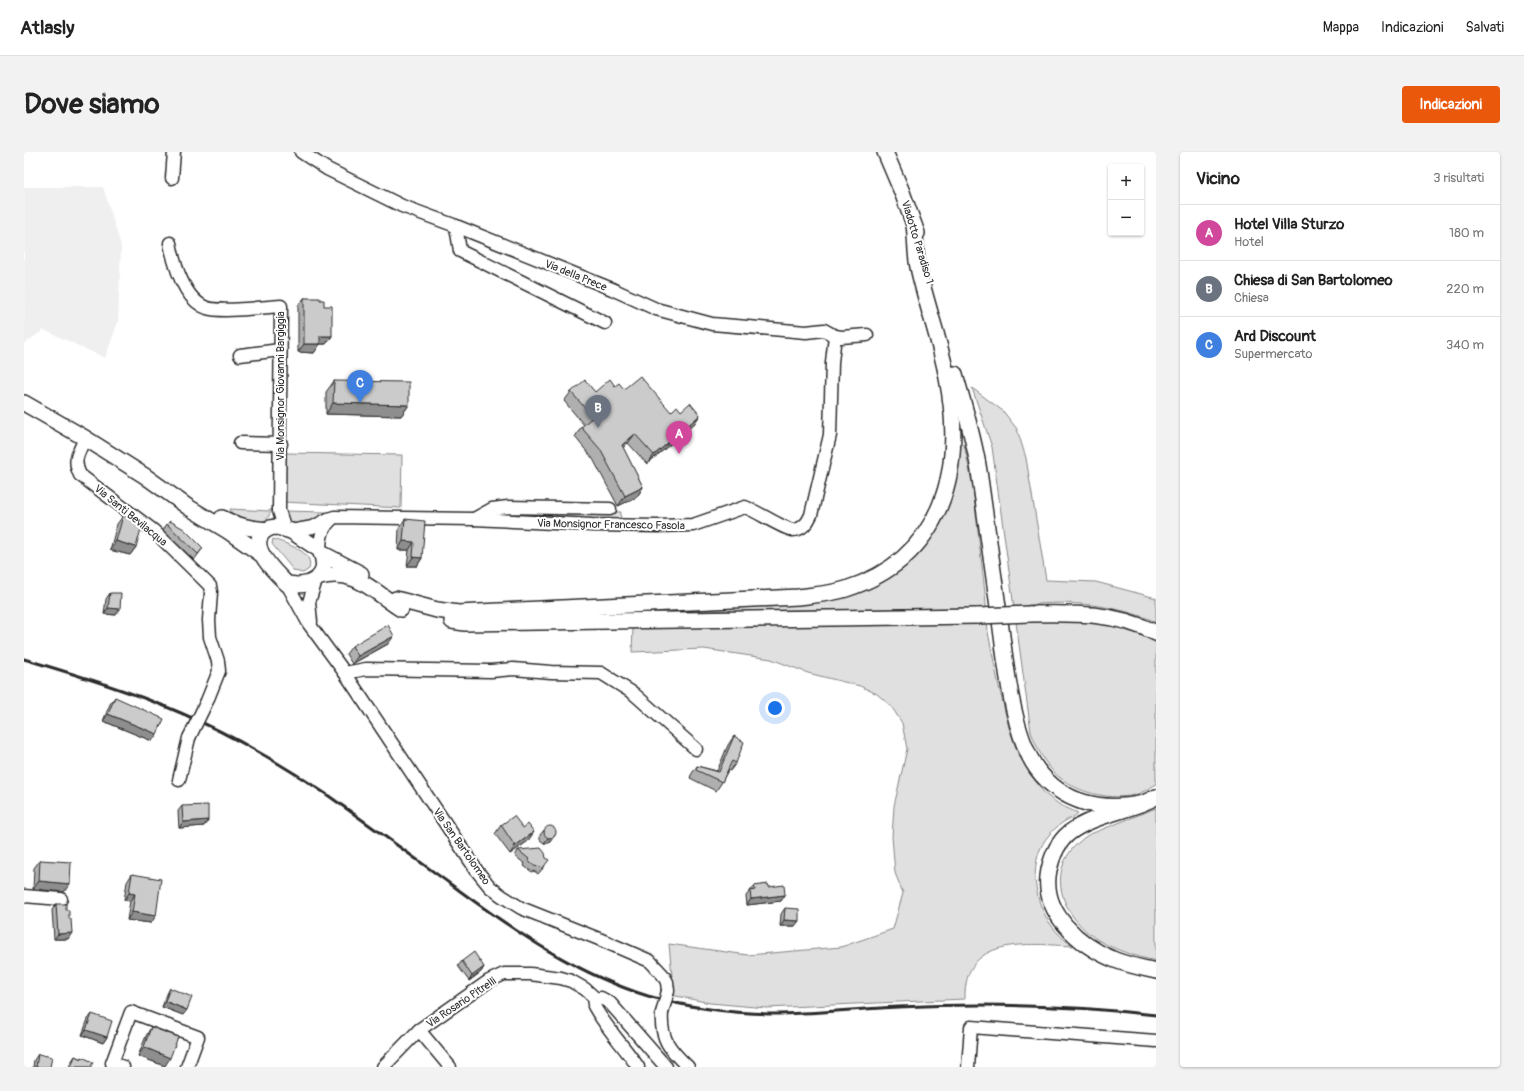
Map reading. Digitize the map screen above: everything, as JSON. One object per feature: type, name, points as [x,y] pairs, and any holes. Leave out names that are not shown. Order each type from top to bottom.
[{"type":"main road","name":"Viadotto Paradiso 1","points":[[885,152],[914,225],[918,266],[940,334]]},
{"type":"main road","points":[[396,599],[420,606],[458,613],[798,597],[844,590],[866,582],[890,568],[904,557],[919,541],[936,514],[949,481],[953,457],[954,432],[951,402],[940,334]]},
{"type":"main road","points":[[940,334],[978,468],[1013,707],[1024,744],[1038,770],[1058,790],[1073,798],[1088,803],[1114,808],[1126,807],[1150,800]]},
{"type":"main road","points":[[24,403],[85,438],[145,476],[188,507],[228,531],[261,554],[287,584],[302,586],[318,578],[335,574],[350,577],[364,584],[401,609],[410,613],[465,623],[1068,614],[1108,616],[1142,626],[1156,633]]},
{"type":"main road","points":[[145,476],[237,526],[268,529]]},
{"type":"main road","points":[[261,554],[258,540],[262,532],[277,527],[288,530],[321,552],[359,572],[396,599],[425,616]]},
{"type":"main road","points":[[318,578],[323,564],[321,552]]},
{"type":"main road","points":[[1150,800],[1093,820],[1070,833],[1062,840],[1055,851],[1048,875],[1050,898],[1058,915],[1071,932],[1082,942],[1115,960],[1134,967],[1156,971]]},
{"type":"street","points":[[172,178],[174,152]]},
{"type":"street","name":"Via della Prece","points":[[300,152],[328,169],[402,206],[456,226],[612,289],[656,309],[712,324],[806,332],[824,330],[835,336],[850,337],[867,335]]},
{"type":"street","points":[[456,226],[460,251],[605,324]]},
{"type":"street","name":"Via Monsignor Giovanni Bargiggia","points":[[170,243],[178,273],[184,285],[199,304],[219,310],[281,306],[279,496]]},
{"type":"street","name":"Via Monsignor Francesco Fasola","points":[[334,517],[474,519],[592,526],[693,525],[745,507],[792,530],[799,528],[804,526],[811,515],[830,435],[832,362],[835,336]]},
{"type":"street","points":[[240,355],[280,350]]},
{"type":"street","name":"Via Santi Bevilacqua","points":[[85,438],[76,459],[76,466],[80,475],[154,531],[210,586],[210,637],[218,661],[219,671],[207,701],[189,738],[179,780]]},
{"type":"street","points":[[240,443],[280,444]]},
{"type":"street","points":[[268,529],[276,510],[279,496]]},
{"type":"street","points":[[279,496],[279,511],[288,530],[306,530],[334,517]]},
{"type":"street","points":[[474,519],[492,509],[508,507],[610,509]]},
{"type":"street","points":[[321,552],[321,535],[323,529],[334,517]]},
{"type":"street","points":[[315,630],[309,610],[311,594],[318,578]]},
{"type":"street","name":"Via San Bartolomeo","points":[[287,584],[309,624],[315,630],[345,673],[477,871],[490,887],[521,908],[650,961],[663,975],[667,982],[668,990],[662,1013],[662,1027],[666,1042],[674,1054],[688,1067]]},
{"type":"street","points":[[345,673],[366,669],[491,671],[513,669],[551,672],[601,673],[633,692],[696,749]]},
{"type":"street","points":[[24,896],[61,899]]},
{"type":"street","name":"Via Rosario Pitrelli","points":[[383,1067],[419,1030],[489,981],[504,974],[530,974],[561,978],[571,981],[585,989],[596,999],[601,998],[610,1003],[666,1067]]},
{"type":"street","points":[[596,999],[594,1006],[598,1015],[629,1053],[638,1067]]},
{"type":"street","points":[[123,1067],[112,1062],[131,1012],[198,1037],[188,1067]]},
{"type":"street","points":[[968,1067],[971,1027],[1156,1041]]},
{"type":"street","points":[[419,1030],[450,1067]]},
{"type":"shaded area","points":[[24,187],[103,187],[121,246],[118,322],[105,358],[44,330],[24,344]]},
{"type":"shaded area","points":[[972,388],[1003,411],[1017,429],[1026,458],[1046,580],[1096,582],[1156,598],[1156,622],[1126,611],[1093,605],[1060,603],[1028,605],[1030,622],[1073,621],[1122,628],[1156,643],[1156,784],[1140,793],[1116,797],[1097,795],[1071,785],[1052,771],[1040,753],[1031,732],[992,447]]},
{"type":"shaded area","points":[[964,444],[973,487],[988,632],[1009,728],[1018,754],[1045,794],[1060,805],[1078,813],[1053,830],[1042,845],[1038,856],[1035,880],[1040,904],[1045,915],[1056,931],[1073,946],[1037,944],[1019,945],[1001,948],[986,954],[975,963],[967,978],[965,999],[766,1008],[710,1003],[671,995],[673,987],[669,944],[748,955],[841,947],[893,929],[903,893],[895,873],[892,837],[894,806],[907,749],[902,723],[891,706],[877,694],[860,686],[808,673],[771,659],[704,649],[632,652],[633,628],[978,624],[977,608],[636,612],[636,610],[752,607],[804,602],[863,589],[945,510],[954,487],[961,445]]},
{"type":"shaded area","points":[[284,453],[402,455],[401,508],[283,502]]},
{"type":"shaded area","points":[[273,508],[267,519],[258,524],[233,517],[230,509],[269,511]]},
{"type":"shaded area","points":[[284,511],[326,512],[311,523],[295,525],[287,518]]},
{"type":"shaded area","points":[[552,511],[551,519],[498,515],[498,512]]},
{"type":"shaded area","points":[[556,511],[621,512],[620,521],[556,520]]},
{"type":"shaded area","points":[[273,539],[292,546],[304,553],[308,557],[310,563],[309,569],[303,573],[294,571],[272,544]]},
{"type":"shaded area","points":[[1156,808],[1156,961],[1112,947],[1098,940],[1084,929],[1073,917],[1065,903],[1061,889],[1061,875],[1065,860],[1074,847],[1088,835]]},
{"type":"building","points":[[304,298],[320,298],[320,300],[324,300],[324,306],[332,306],[332,336],[320,336],[320,344],[304,344]]},
{"type":"building","points":[[640,376],[671,412],[677,406],[681,411],[690,403],[700,415],[654,455],[635,434],[622,445],[643,487],[625,496],[600,449],[581,427],[593,417],[571,392],[585,380],[595,392],[610,379],[615,386],[619,383],[624,389]]},
{"type":"building","points":[[334,381],[409,382],[409,405],[333,403]]},
{"type":"building","points":[[123,516],[143,522],[136,547],[116,541]]},
{"type":"building","points":[[405,519],[425,521],[422,558],[413,557],[414,542],[403,541]]},
{"type":"building","points":[[170,521],[184,529],[203,548],[198,554],[167,524]]},
{"type":"building","points":[[110,593],[121,593],[120,609],[108,608]]},
{"type":"building","points":[[388,625],[394,636],[358,656],[352,646]]},
{"type":"building","points":[[115,697],[164,719],[157,734],[108,714]]},
{"type":"building","points":[[734,736],[744,742],[736,763],[732,761],[722,782],[696,770],[697,766],[719,772]]},
{"type":"building","points":[[208,805],[208,820],[183,822],[182,806]]},
{"type":"building","points":[[514,816],[523,828],[528,824],[534,832],[515,846],[501,825]]},
{"type":"building","points":[[548,826],[552,826],[556,832],[552,838],[548,838],[544,834],[544,830]]},
{"type":"building","points":[[541,848],[545,853],[546,858],[549,860],[542,869],[538,865],[536,867],[528,861],[529,859],[518,850]]},
{"type":"building","points":[[40,860],[71,862],[70,884],[39,881]]},
{"type":"building","points":[[132,874],[161,879],[156,916],[132,912],[135,894],[129,893]]},
{"type":"building","points":[[768,884],[769,887],[784,885],[785,895],[751,899],[750,891],[755,890],[754,886]]},
{"type":"building","points":[[56,904],[66,904],[66,910],[69,910],[69,919],[71,919],[72,933],[58,934]]},
{"type":"building","points":[[785,908],[799,909],[799,921],[784,920]]},
{"type":"building","points":[[474,952],[484,967],[472,976],[462,961]]},
{"type":"building","points":[[170,988],[192,997],[187,1010],[165,1001]]},
{"type":"building","points":[[92,1014],[112,1021],[107,1037],[86,1030]]},
{"type":"building","points":[[151,1027],[178,1037],[170,1058],[144,1047]]},
{"type":"building","points":[[38,1054],[52,1057],[50,1067],[36,1067]]},
{"type":"building","points":[[75,1056],[81,1059],[82,1057],[93,1062],[91,1067],[71,1067]]},
{"type":"railway","points":[[24,659],[123,690],[181,713],[237,740],[291,771],[326,794],[482,907],[527,937],[597,976],[648,996],[697,1007],[764,1014],[930,1006],[995,1005],[1092,1009],[1156,1015]]},
{"type":"place","name":"Ard Discount","points":[[360,403]]},
{"type":"place","name":"Chiesa di San Bartolomeo","points":[[598,428]]},
{"type":"place","name":"Hotel Villa Sturzo","points":[[679,454]]}]
